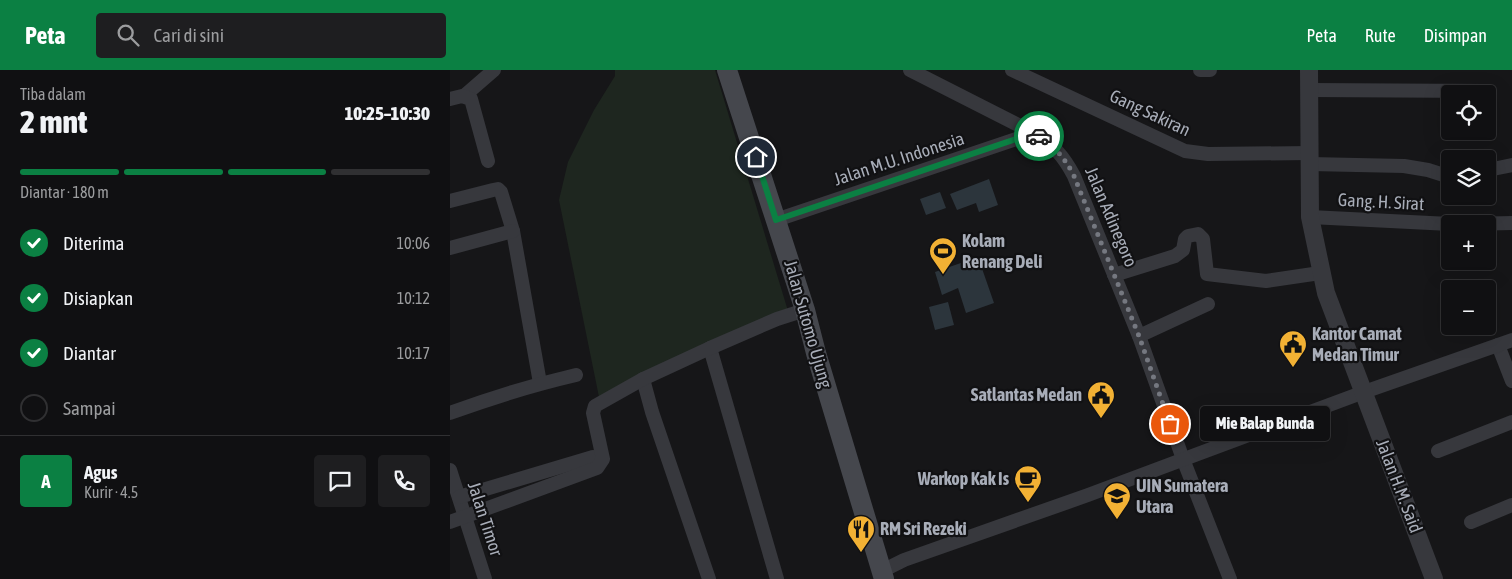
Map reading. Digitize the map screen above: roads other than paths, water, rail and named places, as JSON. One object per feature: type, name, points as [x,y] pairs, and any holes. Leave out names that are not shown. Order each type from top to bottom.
[{"type":"main road","name":"Jalan Sutomo Ujung","points":[[727,70],[805,310],[816,353],[883,575]]},
{"type":"street","points":[[450,99],[464,96],[494,70]]},
{"type":"street","name":"Jalan Adinegoro","points":[[910,70],[1034,133],[1052,145],[1067,161],[1139,336],[1183,459],[1230,579]]},
{"type":"street","name":"Gang Sakiran","points":[[1012,70],[1185,151],[1404,166],[1441,174]]},
{"type":"street","points":[[1200,70],[1210,70]]},
{"type":"street","name":"Jalan H.M. Said","points":[[1309,70],[1310,217],[1320,273],[1434,579]]},
{"type":"street","points":[[1310,90],[1441,91]]},
{"type":"street","points":[[464,96],[471,99],[488,161]]},
{"type":"street","name":"Jalan M.U. Indonesia","points":[[776,220],[1034,133]]},
{"type":"street","points":[[1496,168],[1512,165]]},
{"type":"street","points":[[450,201],[498,189],[501,192],[513,231],[540,383]]},
{"type":"street","name":"Gang. H. Sirat","points":[[1310,217],[1441,224]]},
{"type":"street","points":[[1496,223],[1512,222]]},
{"type":"street","points":[[450,248],[513,231]]},
{"type":"street","points":[[1114,275],[1175,256],[1184,250],[1185,239],[1188,236],[1198,234],[1203,239],[1208,274],[1266,281],[1320,273]]},
{"type":"street","points":[[1139,336],[1208,304]]},
{"type":"street","points":[[450,522],[597,468],[603,459],[595,406],[643,379],[710,348],[777,319],[805,310]]},
{"type":"street","points":[[883,575],[904,560],[1512,340]]},
{"type":"street","points":[[1498,345],[1512,381]]},
{"type":"street","points":[[710,348],[777,579]]},
{"type":"street","points":[[450,413],[540,383],[576,375]]},
{"type":"street","points":[[643,379],[652,412],[709,579]]},
{"type":"street","points":[[1438,451],[1512,422]]},
{"type":"street","points":[[458,497],[594,457]]},
{"type":"street","name":"Jalan Timor","points":[[450,470],[485,579]]},
{"type":"street","points":[[1471,522],[1512,505]]},
{"type":"place","name":"Kolam Renang Deli","points":[[943,275]]},
{"type":"place","name":"Kantor Camat Medan Timur","points":[[1293,368]]},
{"type":"place","name":"Satlantas Medan","points":[[1101,419]]},
{"type":"place","name":"Mie Balap Bunda","points":[[1170,424]]},
{"type":"place","name":"Warkop Kak Is","points":[[1028,503]]},
{"type":"place","name":"UIN Sumatera Utara","points":[[1117,520]]},
{"type":"place","name":"RM Sri Rezeki","points":[[861,553]]}]
